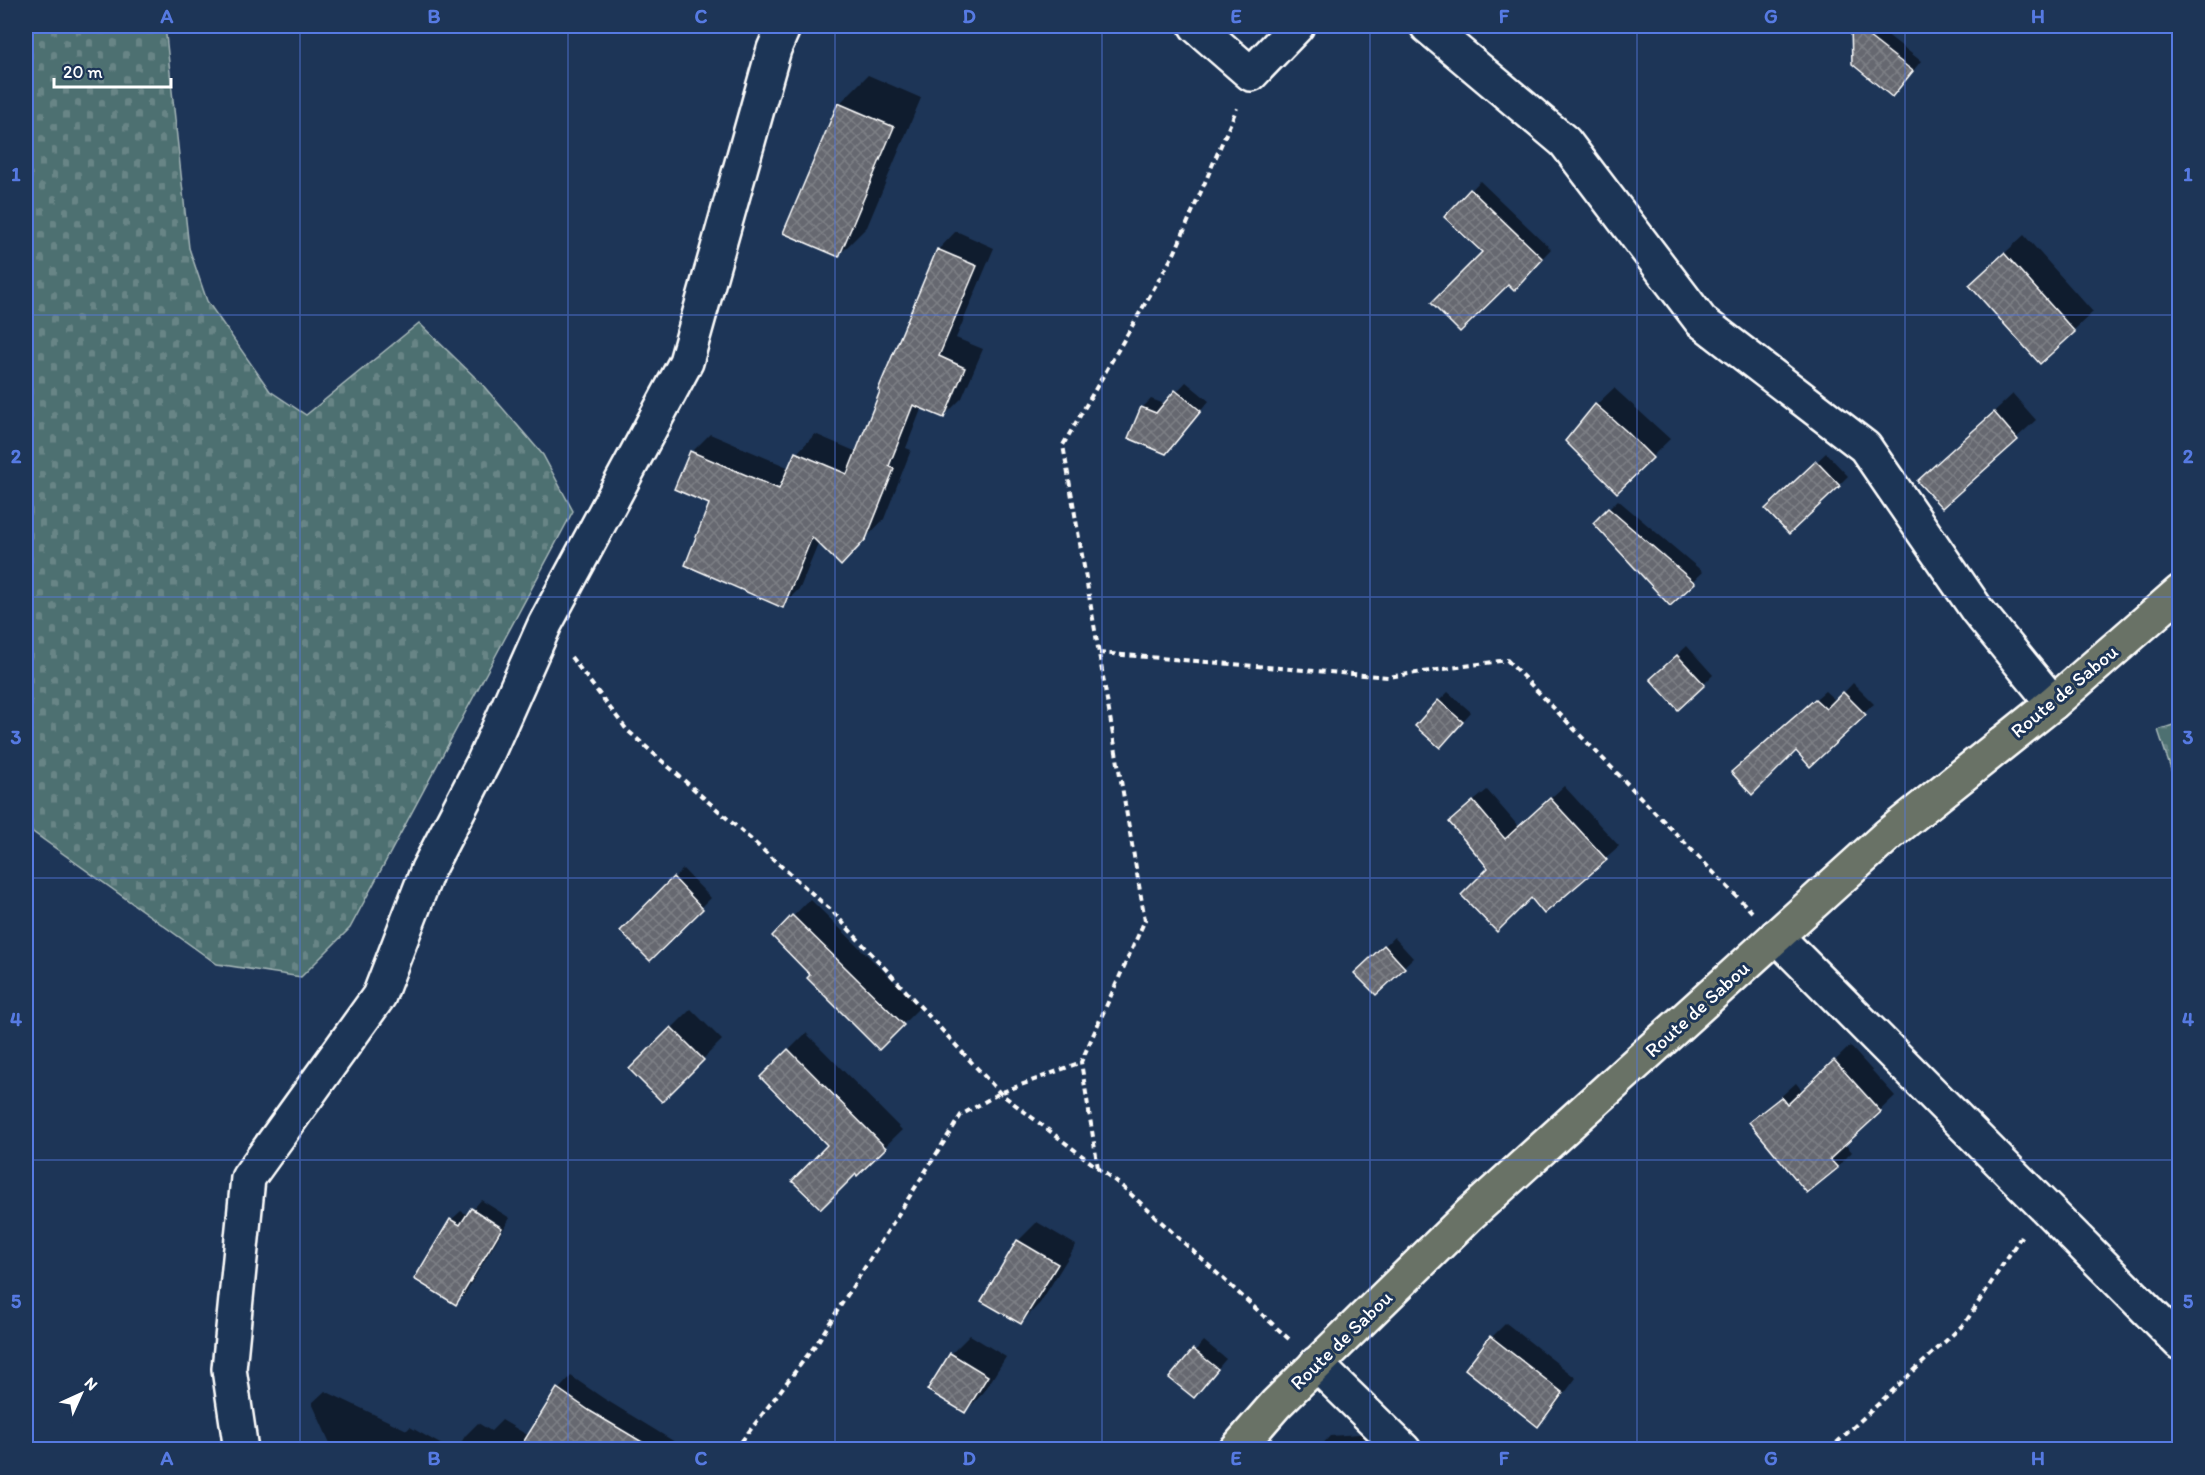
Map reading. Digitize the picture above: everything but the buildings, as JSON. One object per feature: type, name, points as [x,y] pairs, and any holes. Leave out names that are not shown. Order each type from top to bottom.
[{"type":"main road","name":"Route de Sabou","points":[[1236,1449],[1316,1364],[1470,1215],[1776,936],[1888,835],[2053,703],[2180,592]]},
{"type":"street","points":[[241,1449],[229,1369],[248,1178],[379,996],[428,868],[484,761],[545,624],[687,362],[774,49],[784,26]]},
{"type":"street","points":[[1196,26],[1251,74],[1298,26]]},
{"type":"street","points":[[1427,26],[1565,142],[1701,321],[1865,447],[1977,610],[2053,703]]},
{"type":"street","points":[[1776,936],[2180,1343]]},
{"type":"street","points":[[1316,1364],[1404,1449]]},
{"type":"path","points":[[1098,1168],[1081,1062],[1145,920],[1063,445],[1175,252],[1251,74]]},
{"type":"path","points":[[545,624],[627,730],[832,911],[1000,1093],[1123,1187],[1316,1364]]},
{"type":"path","points":[[1099,653],[1388,677],[1507,660],[1776,936]]},
{"type":"path","points":[[735,1449],[817,1342],[961,1115],[1000,1093],[1081,1062]]},
{"type":"path","points":[[1829,1449],[1965,1323],[2042,1205]]},
{"type":"green space","points":[[26,26],[165,26],[189,248],[207,301],[270,391],[306,415],[419,323],[481,383],[543,455],[573,511],[350,928],[301,977],[217,964],[26,827]]},
{"type":"green space","points":[[2180,723],[2179,794],[2158,730]]}]
